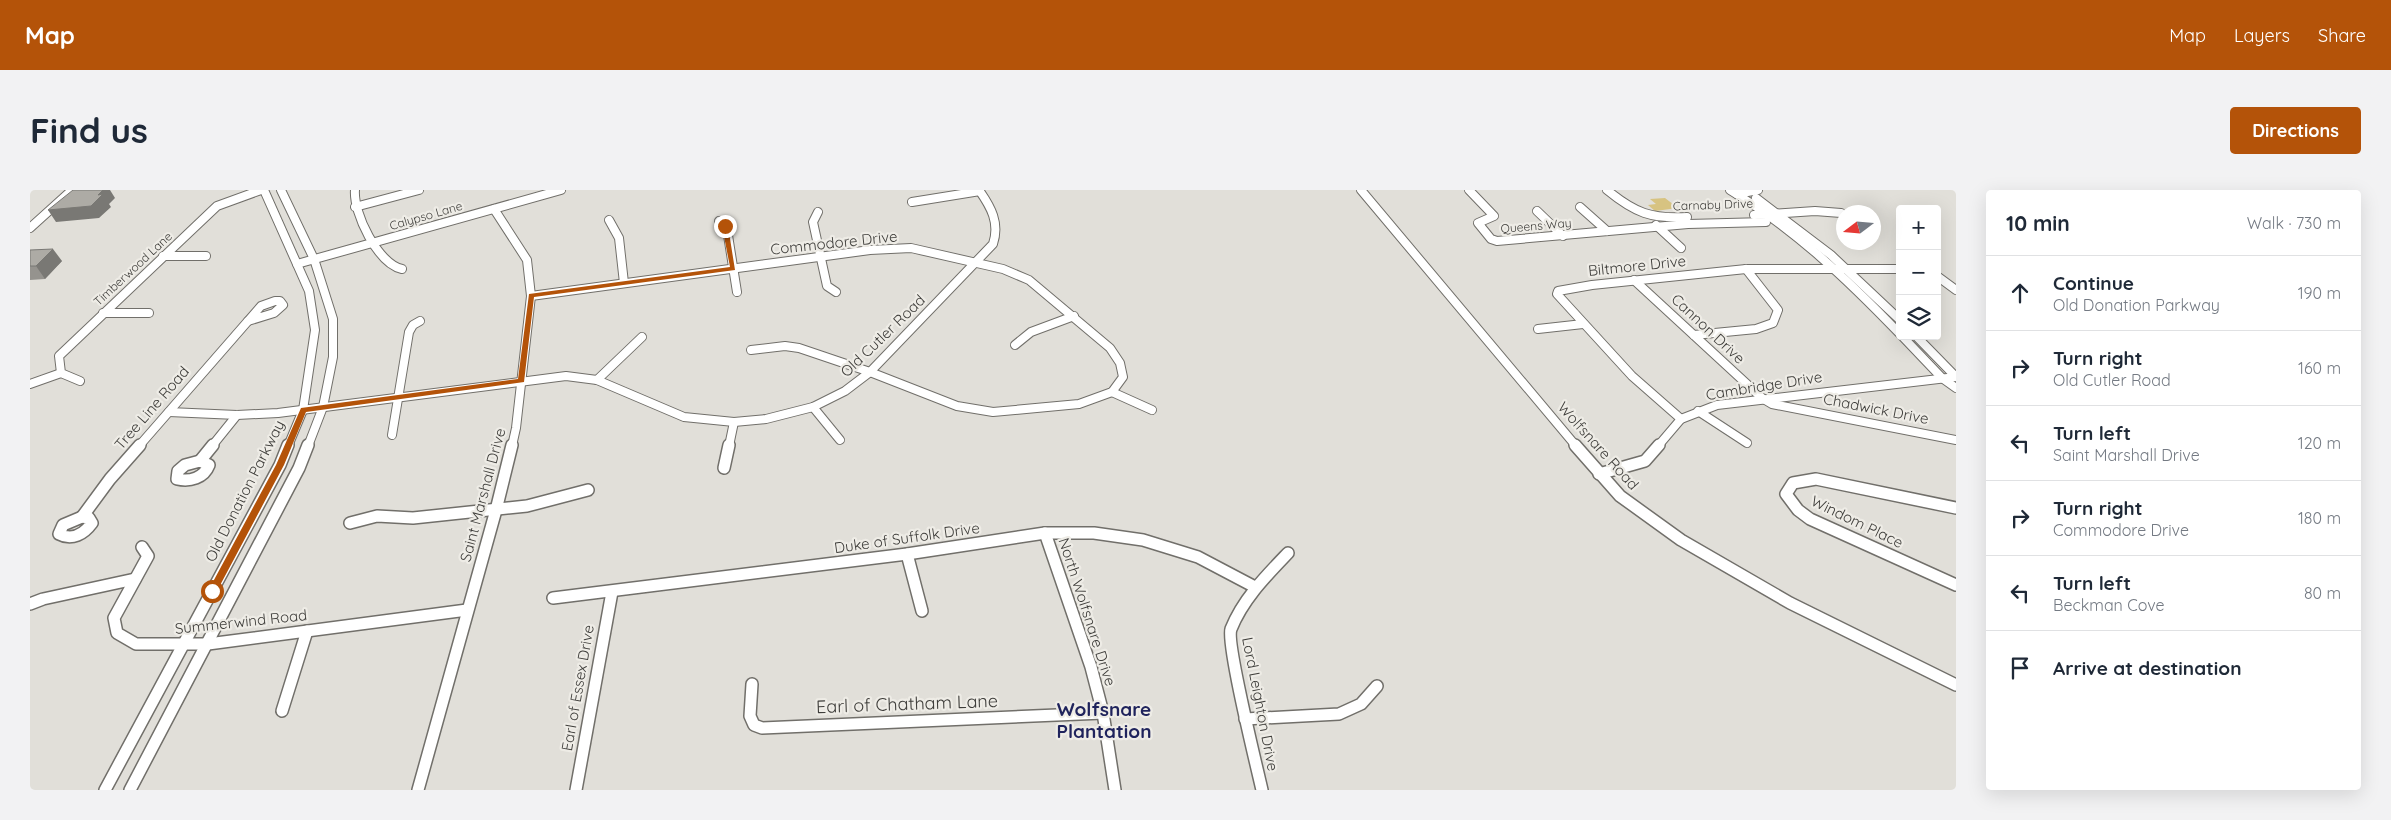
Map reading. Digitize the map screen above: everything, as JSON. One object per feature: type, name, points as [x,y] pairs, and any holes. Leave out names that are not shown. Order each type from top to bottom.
[{"type":"street","points":[[30,228],[72,190]]},
{"type":"street","name":"Timberwood Lane","points":[[61,373],[59,356],[217,206],[234,198],[262,190]]},
{"type":"street","name":"Old Donation Parkway","points":[[105,790],[280,465],[303,410],[315,330],[308,291],[262,190]]},
{"type":"street","points":[[130,790],[299,468],[323,407],[333,357],[333,319],[314,259],[281,190]]},
{"type":"street","points":[[355,190],[355,207],[374,242],[388,264],[402,269]]},
{"type":"street","points":[[355,207],[419,190]]},
{"type":"street","name":"Calypso Lane","points":[[297,264],[561,190]]},
{"type":"street","points":[[912,202],[979,190]]},
{"type":"street","name":"Old Cutler Road","points":[[169,412],[237,415],[303,410],[566,376],[597,380],[684,417],[734,422],[766,419],[813,407],[845,391],[870,372],[993,244],[998,232],[994,212],[979,190]]},
{"type":"street","name":"Wolfsnare Road","points":[[1361,190],[1599,474],[1636,509],[1714,560],[1764,589],[1956,684]]},
{"type":"street","name":"Queens Way","points":[[1469,190],[1494,216],[1478,223],[1494,240],[1500,242],[1658,226],[1767,218]]},
{"type":"street","name":"Carnaby Drive","points":[[1607,190],[1629,208],[1647,217],[1682,248]]},
{"type":"street","points":[[1739,192],[1758,190]]},
{"type":"street","points":[[1739,192],[1780,214],[1849,269],[1896,316]]},
{"type":"street","points":[[1739,192],[1767,218],[1836,269],[1896,330]]},
{"type":"street","points":[[1580,207],[1607,231]]},
{"type":"street","name":"Saint Marshall Drive","points":[[418,790],[496,510],[516,428],[531,296],[527,260],[494,209]]},
{"type":"street","points":[[1537,211],[1563,236]]},
{"type":"street","name":"Carnaby Drive","points":[[1647,217],[1660,219],[1702,216],[1767,218],[1780,214],[1815,211],[1836,213]]},
{"type":"street","points":[[818,212],[813,222],[820,257],[827,286],[836,292]]},
{"type":"street","points":[[1702,216],[1710,222]]},
{"type":"street","points":[[609,220],[619,238],[624,282]]},
{"type":"street","points":[[719,221],[727,229],[737,292]]},
{"type":"street","name":"Commodore Drive","points":[[531,296],[870,250],[910,248],[1004,269],[1029,280],[1110,348],[1120,363],[1123,377],[1112,392]]},
{"type":"street","points":[[163,256],[206,256]]},
{"type":"street","points":[[1694,335],[1756,329],[1773,323],[1778,310],[1746,269]]},
{"type":"street","name":"Biltmore Drive","points":[[1681,419],[1661,403],[1583,324],[1557,294],[1558,291],[1634,280],[1746,269],[1896,269]]},
{"type":"street","points":[[1941,279],[1956,290]]},
{"type":"street","name":"Cannon Drive","points":[[1634,280],[1762,398]]},
{"type":"street","points":[[103,313],[149,313]]},
{"type":"street","points":[[1015,345],[1031,332],[1074,316]]},
{"type":"street","name":"Tree Line Road","points":[[82,517],[110,479],[248,321]]},
{"type":"street","points":[[392,435],[409,332],[413,325],[420,321]]},
{"type":"street","points":[[1538,328],[1583,324]]},
{"type":"street","points":[[597,380],[642,336]]},
{"type":"street","points":[[1906,340],[1942,378],[1956,388]]},
{"type":"street","points":[[1920,340],[1956,377]]},
{"type":"street","points":[[751,350],[785,346],[799,348],[870,372],[957,406],[993,412],[1080,404],[1112,392],[1152,410]]},
{"type":"street","points":[[30,384],[61,373],[80,381]]},
{"type":"street","name":"Cambridge Drive","points":[[1599,474],[1634,466],[1645,461],[1681,419],[1717,405],[1795,394],[1956,377]]},
{"type":"street","points":[[1795,394],[1805,411]]},
{"type":"street","name":"Chadwick Drive","points":[[1762,398],[1779,406],[1956,440]]},
{"type":"street","points":[[813,407],[840,440]]},
{"type":"street","points":[[1698,411],[1747,443]]},
{"type":"street","points":[[200,461],[237,415]]},
{"type":"street","points":[[724,468],[734,422]]},
{"type":"street","name":"Windom Place","points":[[1956,508],[1816,478],[1794,481],[1786,490],[1789,501],[1810,518],[1956,585]]},
{"type":"street","points":[[350,523],[377,516],[413,518],[528,506],[588,490]]},
{"type":"street","name":"Duke of Suffolk Drive","points":[[553,598],[907,554],[1045,533],[1094,532],[1143,540],[1198,558],[1255,587]]},
{"type":"street","name":"North Wolfsnare Drive","points":[[1045,533],[1091,667],[1103,713],[1114,790]]},
{"type":"street","name":"Summerwind Road","points":[[142,547],[148,556],[114,618],[117,633],[136,644],[208,644],[467,610]]},
{"type":"street","name":"Lord Leighton Drive","points":[[1262,790],[1246,719],[1230,631],[1255,587],[1288,553]]},
{"type":"street","points":[[907,554],[922,612]]},
{"type":"street","points":[[30,604],[43,599],[135,579]]},
{"type":"street","name":"Earl of Essex Drive","points":[[576,790],[612,592]]},
{"type":"street","points":[[282,711],[307,631]]},
{"type":"street","name":"Earl of Chatham Lane","points":[[752,684],[750,716],[754,725],[762,728],[1103,713]]},
{"type":"street","points":[[1246,719],[1339,714],[1361,704],[1377,686]]},
{"type":"shaded area","points":[[1665,198],[1678,208],[1655,211],[1648,205],[1656,204],[1650,199]]},
{"type":"building","points":[[73,190],[103,190],[98,195],[103,194],[91,206],[48,210]]},
{"type":"building","points":[[53,249],[36,266],[30,266],[30,250]]},
{"type":"district","name":"Wolfsnare Plantation","points":[[1104,720]]},
{"type":"route","points":[[212,591],[280,465],[303,410],[521,381],[531,296],[733,268],[725,226]]}]
